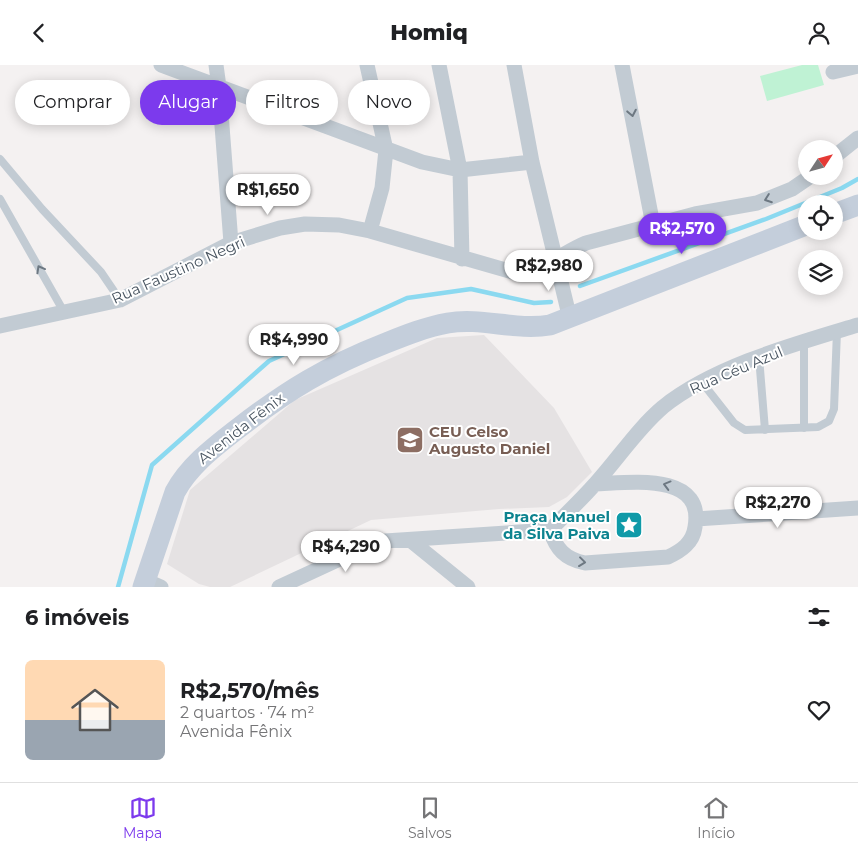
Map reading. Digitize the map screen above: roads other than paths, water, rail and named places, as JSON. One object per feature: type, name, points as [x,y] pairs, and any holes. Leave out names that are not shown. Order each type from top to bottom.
[{"type":"street","points":[[161,65],[201,80]]},
{"type":"street","points":[[216,65],[219,80]]},
{"type":"street","points":[[367,65],[386,150],[382,188],[370,231]]},
{"type":"street","points":[[439,65],[460,170],[462,259]]},
{"type":"street","points":[[514,65],[532,162],[570,319]]},
{"type":"street","points":[[622,65],[653,225]]},
{"type":"street","points":[[833,72],[857,66]]},
{"type":"street","points":[[236,93],[422,162],[460,170],[532,162]]},
{"type":"street","points":[[223,125],[231,243]]},
{"type":"street","points":[[843,150],[858,138]]},
{"type":"street","name":"Rua Faustino Negri","points":[[0,326],[120,300],[231,243],[280,228],[305,223],[339,225],[370,231],[516,273],[538,269],[586,243],[695,214],[757,203],[798,185]]},
{"type":"street","points":[[843,211],[858,205]]},
{"type":"street","name":"Avenida Fênix","points":[[149,585],[175,492],[183,478],[193,466],[230,435],[293,387],[313,376],[374,347],[436,325],[450,322],[536,328],[570,319],[798,228]]},
{"type":"street","name":"Rua Céu Azul","points":[[550,530],[595,484],[646,423],[681,394],[701,381],[760,357],[858,325]]},
{"type":"street","points":[[279,587],[372,544],[390,540],[550,530],[554,543],[562,553],[572,560],[585,563],[668,557],[678,553],[687,545],[694,533],[696,519],[689,499],[674,486],[660,483],[595,484]]},
{"type":"street","points":[[696,519],[858,508]]},
{"type":"street","points":[[439,538],[449,570]]},
{"type":"street","points":[[410,539],[468,587]]},
{"type":"lane","points":[[0,159],[42,209],[101,272],[120,300]]},
{"type":"lane","points":[[0,199],[64,312]]},
{"type":"lane","points":[[701,381],[734,423],[745,429],[765,430],[818,427],[829,421],[834,409],[837,331]]},
{"type":"lane","points":[[804,342],[804,428]]},
{"type":"lane","points":[[760,357],[765,430]]},
{"type":"waterway","points":[[580,286],[766,219],[842,188],[858,179]]},
{"type":"waterway","points":[[118,587],[152,465],[269,361],[407,298],[471,289],[534,303],[551,302]]},
{"type":"place","name":"CEU Celso Augusto Daniel","points":[[410,440]]},
{"type":"place","name":"Praça Manuel da Silva Paiva","points":[[629,525]]}]
